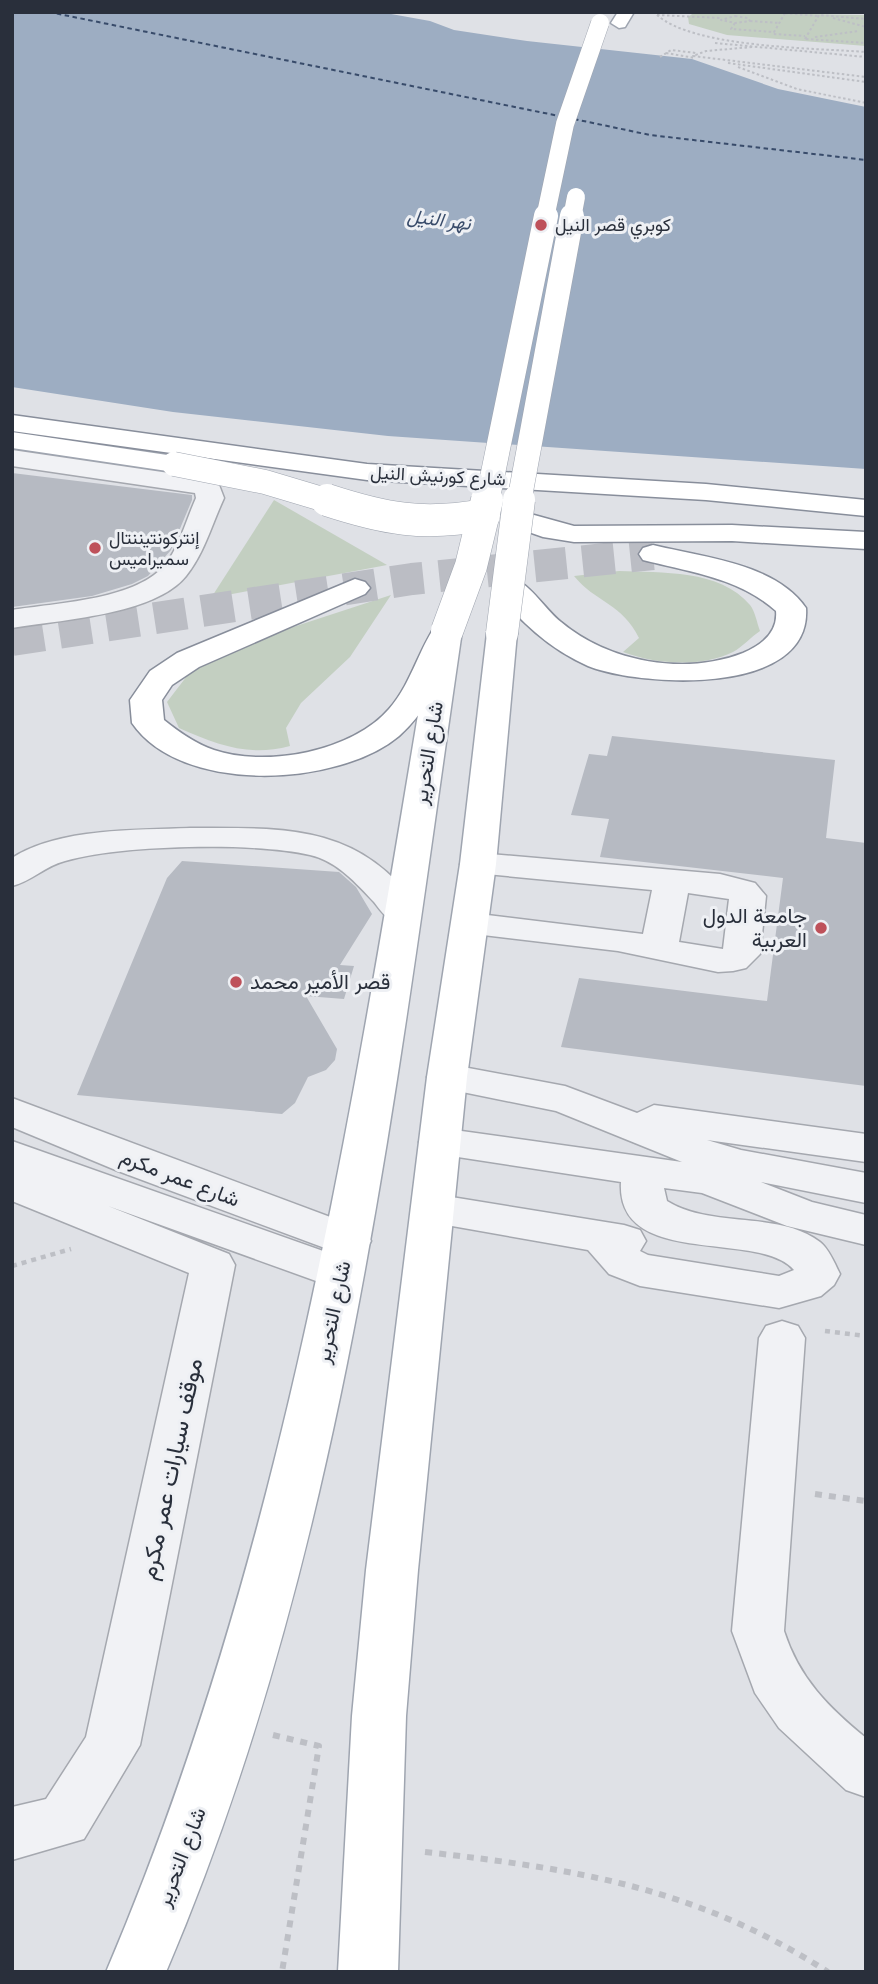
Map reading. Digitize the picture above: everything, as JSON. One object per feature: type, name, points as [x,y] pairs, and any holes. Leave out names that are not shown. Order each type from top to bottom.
[{"type":"main road","points":[[593,112],[614,17]]},
{"type":"main road","points":[[355,588],[188,660],[161,678],[146,700],[148,723],[166,739],[204,758],[250,765],[299,763],[345,752],[378,737],[399,717],[418,691],[447,631],[471,566],[484,515],[565,124],[614,17]]},
{"type":"main road","points":[[368,1972],[379,1716],[447,1077],[471,924],[516,519],[580,176]]},
{"type":"main road","name":"شارع كورنيش النيل","points":[[12,423],[367,472],[706,492],[866,509]]},
{"type":"main road","points":[[12,440],[245,476],[384,519],[418,524],[446,523],[484,515]]},
{"type":"main road","points":[[516,519],[553,531],[574,534],[732,533],[866,541]]},
{"type":"main road","points":[[509,587],[545,625],[600,660],[638,669],[679,673],[719,669],[762,655],[779,645],[791,627],[791,608],[777,594],[757,582],[653,554],[745,556],[866,565]]},
{"type":"main road","name":"شارع التحرير","points":[[136,1972],[208,1786],[258,1630],[291,1504],[345,1258],[447,631]]},
{"type":"street","points":[[12,458],[203,486],[209,491],[210,498],[175,571],[164,582],[149,591],[12,619]]},
{"type":"street","points":[[12,875],[39,857],[102,844],[184,838],[294,843],[338,853],[402,910]]},
{"type":"street","points":[[471,924],[618,940],[718,961],[733,960],[741,954],[748,897],[732,887],[478,864]]},
{"type":"street","points":[[659,950],[672,881]]},
{"type":"street","points":[[447,1077],[540,1093],[600,1111],[685,1147],[740,1164],[866,1188]]},
{"type":"street","name":"شارع عمر مكرم","points":[[12,1111],[133,1161],[345,1258]]},
{"type":"street","points":[[600,1111],[866,1148]]},
{"type":"street","points":[[440,1142],[643,1170],[731,1187],[802,1215],[866,1230]]},
{"type":"street","points":[[12,1155],[345,1258]]},
{"type":"street","points":[[433,1209],[601,1237],[625,1263],[649,1272],[779,1292],[796,1290],[809,1284],[818,1274],[802,1251],[787,1243],[672,1224],[658,1217],[642,1197],[643,1170]]},
{"type":"street","name":"موقف سيارات عمر مكرم","points":[[12,1184],[214,1265],[112,1745],[64,1820],[12,1834]]},
{"type":"street","points":[[782,1338],[758,1631],[766,1664],[785,1698],[812,1727],[866,1772]]},
{"type":"path","points":[[739,16],[742,12]]},
{"type":"path","points":[[770,12],[866,19]]},
{"type":"path","points":[[774,33],[785,13]]},
{"type":"path","points":[[614,17],[657,15],[721,19],[739,16],[750,21]]},
{"type":"path","points":[[657,15],[660,22],[672,28],[720,38],[866,52]]},
{"type":"path","points":[[819,15],[864,27]]},
{"type":"path","points":[[805,37],[819,15]]},
{"type":"path","points":[[721,19],[734,23],[780,23]]},
{"type":"path","points":[[734,23],[731,29],[866,43]]},
{"type":"path","points":[[859,32],[864,27]]},
{"type":"path","points":[[805,37],[866,32]]},
{"type":"path","points":[[720,38],[715,43],[866,57]]},
{"type":"path","points":[[660,57],[671,50],[696,54],[702,50],[752,47]]},
{"type":"path","points":[[666,54],[866,82]]},
{"type":"path","points":[[696,54],[694,56],[866,77]]},
{"type":"path","points":[[725,60],[788,86],[866,103]]},
{"type":"path","points":[[803,1493],[866,1501]]},
{"type":"path","points":[[228,1724],[319,1746],[282,1972]]},
{"type":"path","points":[[374,1846],[525,1862],[666,1894],[797,1949],[828,1972]]},
{"type":"green space","points":[[695,12],[866,15],[866,46],[727,35],[689,24],[688,17]]},
{"type":"green space","points":[[274,500],[387,565],[211,598]]},
{"type":"green space","points":[[619,571],[689,575],[723,585],[750,605],[760,631],[733,652],[707,660],[663,661],[623,652],[639,638],[632,627],[617,610],[574,576]]},
{"type":"green space","points":[[391,595],[350,657],[301,703],[286,728],[290,746],[260,750],[233,748],[179,728],[167,702],[190,672],[284,630]]},
{"type":"water","name":"نهر النيل","points":[[12,12],[380,12],[430,21],[454,30],[527,41],[692,59],[778,89],[866,107],[866,469],[388,436],[173,412],[12,387]]},
{"type":"building","name":"إنتركونتيننتال سميراميس","points":[[12,473],[192,495],[192,500],[171,550],[148,576],[132,584],[92,596],[12,607]]},
{"type":"building","name":"جامعة الدول العربية","points":[[612,736],[835,760],[826,838],[866,843],[866,1086],[561,1047],[579,978],[767,1001],[783,878],[600,857],[609,819],[571,815],[589,754],[607,756]]},
{"type":"building","name":"قصر الأمير محمد","points":[[182,861],[339,872],[356,887],[372,914],[340,965],[354,966],[344,999],[306,996],[337,1049],[335,1060],[326,1070],[308,1077],[295,1103],[282,1114],[77,1095],[167,878]]},
{"type":"ferry route","points":[[49,12],[559,116]]},
{"type":"ferry route","points":[[574,119],[650,135],[866,160]]},
{"type":"tunnel","points":[[12,640],[412,579],[653,554]]},
{"type":"place","name":"كوبري قصر النيل","points":[[541,225]]},
{"type":"place","name":"إنتركونتيننتال سميراميس","points":[[95,548]]},
{"type":"place","name":"جامعة الدول العربية","points":[[821,928]]},
{"type":"place","name":"قصر الأمير محمد","points":[[236,982]]}]
